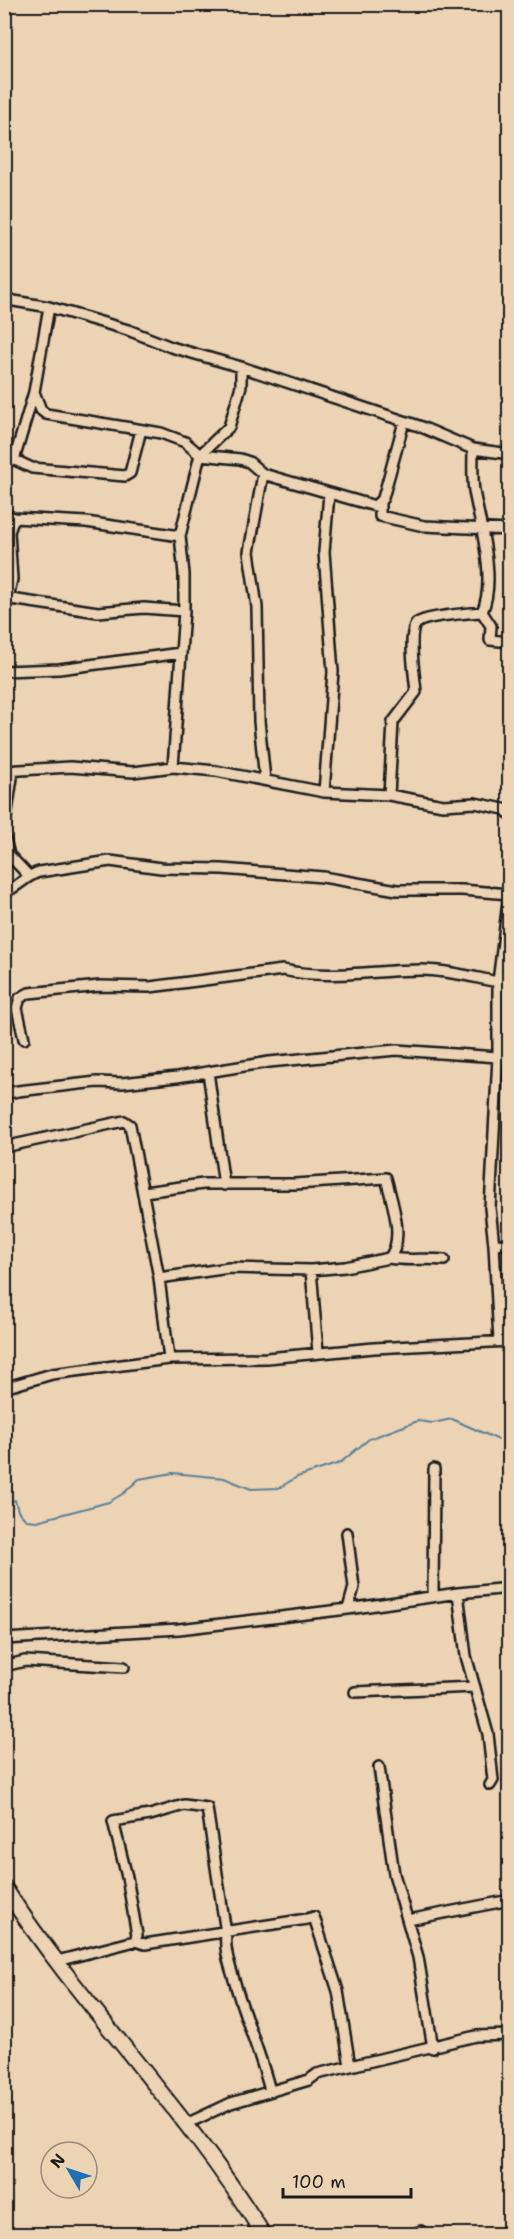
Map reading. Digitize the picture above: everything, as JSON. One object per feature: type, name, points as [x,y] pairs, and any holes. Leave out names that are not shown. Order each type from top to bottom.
[{"type":"main road","points":[[4,1887],[57,1961],[186,2124],[226,2178],[263,2235]]},
{"type":"street","points":[[4,297],[50,307],[128,330],[171,347],[242,367],[419,426],[472,449],[510,454]]},
{"type":"street","points":[[50,307],[33,392],[9,458],[32,468],[125,476],[130,473],[141,430]]},
{"type":"street","points":[[172,767],[184,611],[184,574],[180,536],[200,455],[229,427],[241,386],[242,367]]},
{"type":"street","points":[[33,392],[41,410],[46,414],[161,433],[185,442],[200,455],[240,459],[249,462],[263,474],[375,506],[383,498],[404,422]]},
{"type":"street","points":[[472,449],[474,487],[487,573],[486,599],[482,612],[491,626],[490,640],[510,642]]},
{"type":"street","points":[[263,474],[249,552],[256,607],[259,721],[265,780]]},
{"type":"street","points":[[324,792],[333,672],[325,562],[328,494]]},
{"type":"street","points":[[380,503],[380,516],[424,526],[510,530]]},
{"type":"street","points":[[4,514],[14,518],[86,522],[180,536]]},
{"type":"street","points":[[14,518],[9,532],[12,579],[6,598],[98,612],[144,608],[184,611]]},
{"type":"street","points":[[389,795],[393,722],[416,692],[412,642],[417,622],[482,612]]},
{"type":"street","points":[[4,671],[58,669],[181,653]]},
{"type":"street","points":[[28,875],[9,855],[4,834],[9,771],[70,767],[133,772],[172,767],[216,771],[324,792],[389,795],[443,805],[475,803],[504,809],[510,814]]},
{"type":"street","points":[[4,892],[10,890],[28,875],[93,862],[110,861],[161,868],[222,869],[323,877],[397,890],[462,890],[509,894]]},
{"type":"street","points":[[499,1341],[490,1208],[498,1058],[498,982],[506,949],[510,870]]},
{"type":"street","points":[[24,1039],[17,1008],[20,998],[29,993],[100,987],[150,987],[283,970],[302,974],[322,974],[435,970],[498,982]]},
{"type":"street","points":[[4,1094],[97,1082],[122,1083],[269,1062],[396,1050],[498,1058],[510,1051]]},
{"type":"street","points":[[208,1072],[224,1185]]},
{"type":"street","points":[[4,1147],[124,1121],[130,1125],[133,1131],[159,1278],[169,1359]]},
{"type":"street","points":[[144,1192],[203,1184],[295,1184],[386,1178],[395,1211],[397,1242],[389,1258]]},
{"type":"street","points":[[494,1245],[510,1243]]},
{"type":"street","points":[[159,1278],[229,1268],[311,1270],[345,1268],[389,1258],[408,1261],[427,1258],[444,1260]]},
{"type":"street","points":[[311,1270],[318,1352]]},
{"type":"street","points":[[4,1388],[52,1374],[169,1359],[267,1358],[318,1352],[510,1341]]},
{"type":"street","points":[[433,1596],[434,1469]]},
{"type":"street","points":[[347,1533],[354,1587],[348,1609]]},
{"type":"street","points":[[4,1639],[179,1629],[510,1588]]},
{"type":"street","points":[[458,1593],[466,1656],[488,1734],[493,1780],[490,1785]]},
{"type":"street","points":[[4,1666],[25,1661],[124,1667]]},
{"type":"street","points":[[355,1692],[475,1688]]},
{"type":"street","points":[[379,1767],[394,1874],[418,1957],[432,2048]]},
{"type":"street","points":[[135,1941],[137,1935],[129,1887],[112,1821],[150,1815],[184,1805],[207,1808],[226,1933],[225,1948],[241,2004],[264,2065],[270,2091]]},
{"type":"street","points":[[408,1920],[510,1900]]},
{"type":"street","points":[[57,1961],[135,1941],[145,1944],[226,1933],[314,1917],[338,1991],[350,2066]]},
{"type":"street","points":[[186,2124],[231,2103],[309,2079],[317,2074],[476,2036],[510,2035]]},
{"type":"waterway","points":[[4,1504],[15,1500],[18,1511],[26,1520],[37,1521],[109,1502],[124,1493],[139,1479],[173,1473],[224,1478],[251,1489],[279,1488],[297,1477],[340,1463],[369,1439],[418,1421],[433,1423],[452,1419],[510,1445]]}]
